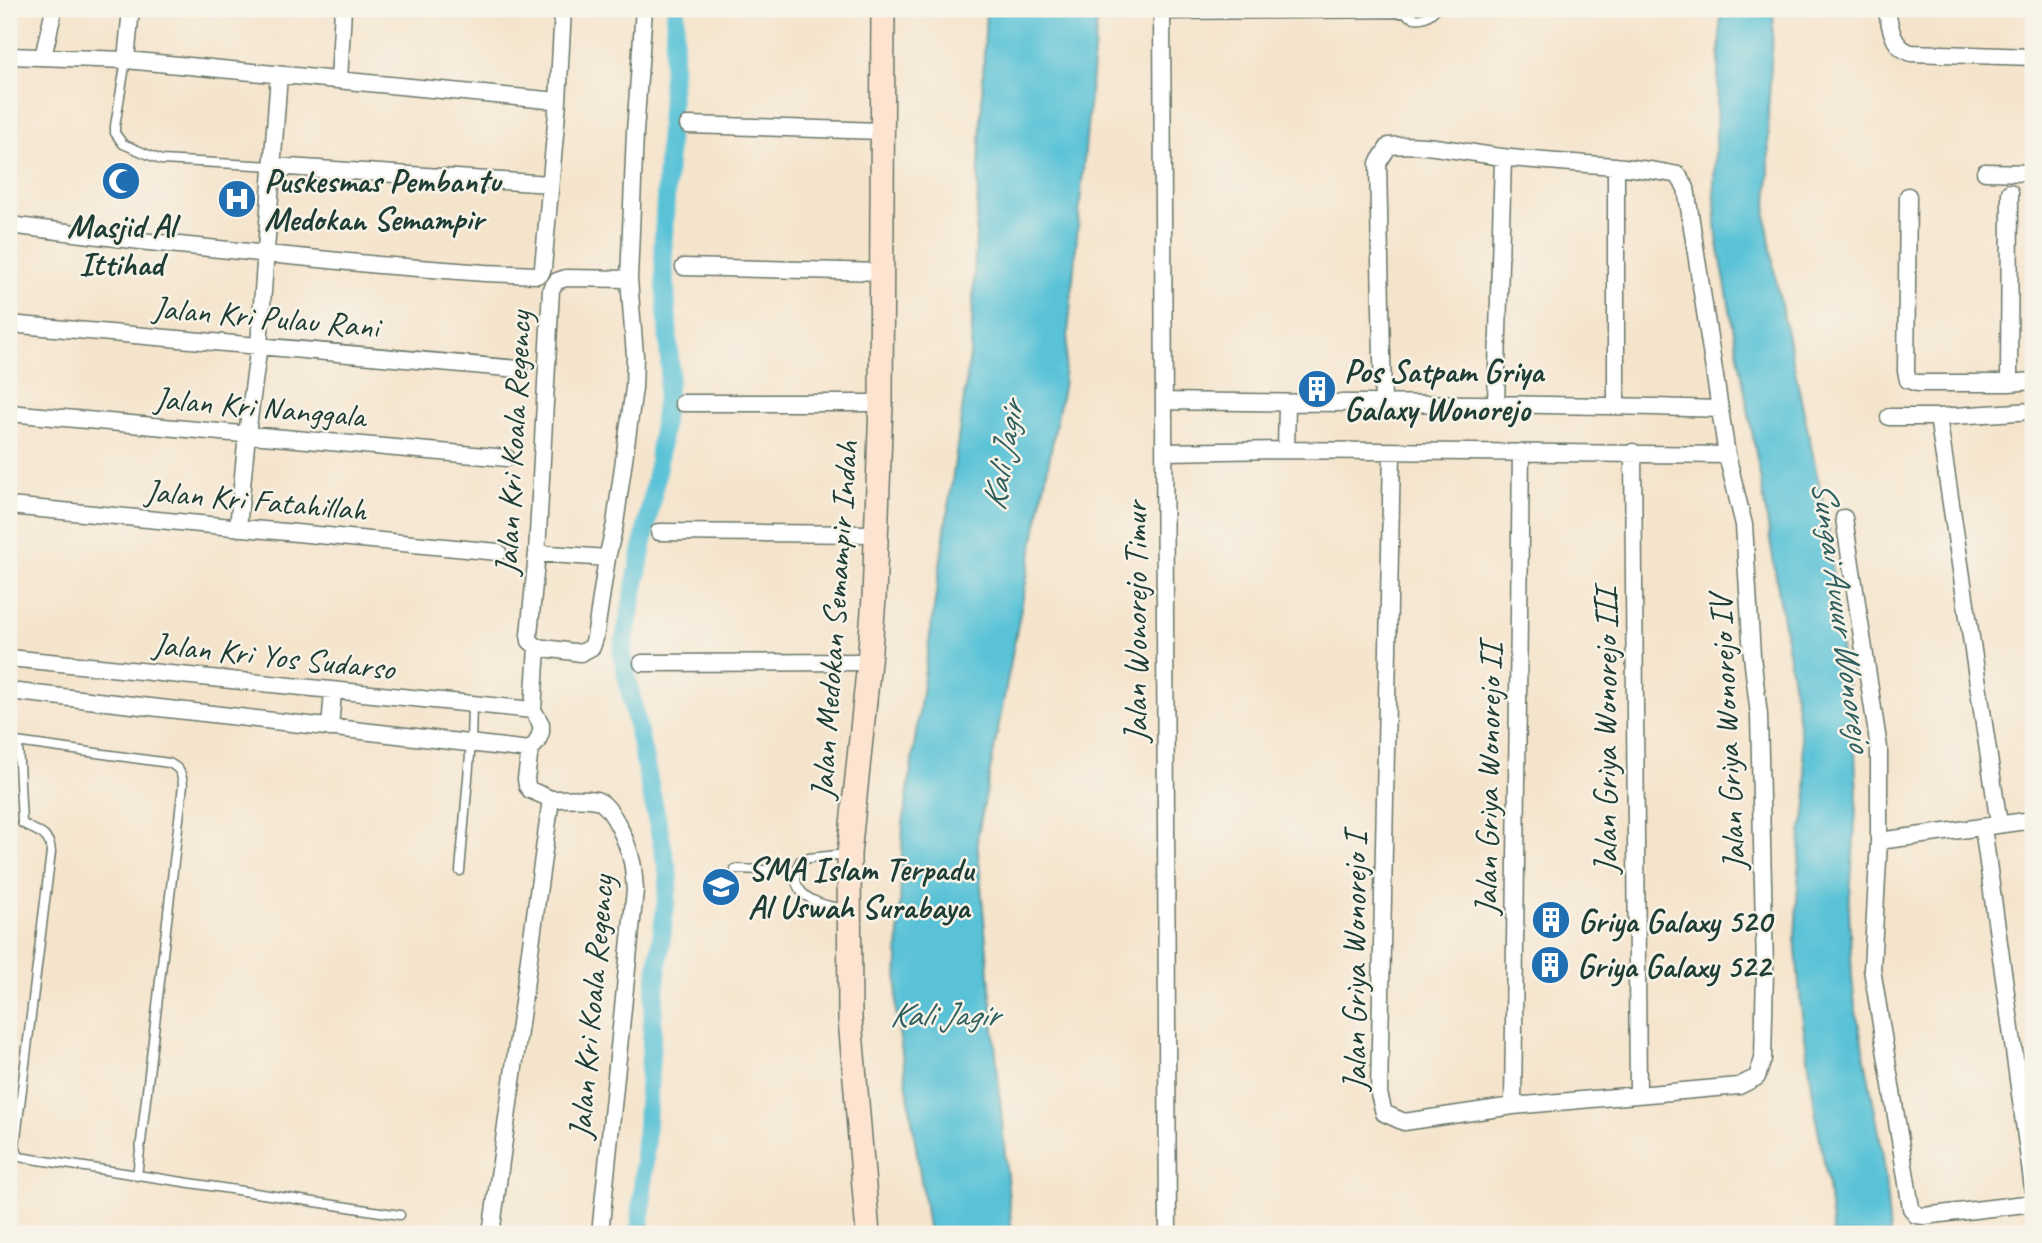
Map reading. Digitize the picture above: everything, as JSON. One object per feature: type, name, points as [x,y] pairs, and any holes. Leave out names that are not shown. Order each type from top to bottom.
[{"type":"street","points":[[43,57],[54,9]]},
{"type":"street","points":[[126,60],[131,9]]},
{"type":"street","points":[[339,80],[343,9]]},
{"type":"street","points":[[9,225],[379,265],[537,275],[544,268],[563,9]]},
{"type":"street","points":[[534,644],[581,653],[592,647],[615,524],[634,388],[635,356],[629,279],[635,132],[644,9]]},
{"type":"street","name":"Jalan Medokan Semampir Indah","points":[[868,1234],[850,1019],[849,854],[869,662],[876,534],[881,403],[883,9]]},
{"type":"street","points":[[1886,9],[1895,43],[1902,51],[2033,57]]},
{"type":"street","name":"Jalan Wonorejo Timur","points":[[1162,12],[1168,1234]]},
{"type":"street","points":[[9,56],[126,60],[558,101]]},
{"type":"street","points":[[238,528],[259,345],[279,75]]},
{"type":"street","points":[[688,125],[882,131]]},
{"type":"street","points":[[1384,404],[1378,163],[1390,146],[1410,144],[1503,158],[1616,166],[1616,405]]},
{"type":"street","points":[[1496,403],[1503,158]]},
{"type":"street","points":[[273,166],[550,184]]},
{"type":"street","name":"Jalan Griya Wonorejo IV","points":[[1616,166],[1678,175],[1686,188],[1719,409],[1744,524],[1752,656],[1759,715],[1765,969],[1763,1059],[1757,1077],[1739,1086]]},
{"type":"street","points":[[1985,172],[2033,173]]},
{"type":"street","points":[[2008,383],[2010,192]]},
{"type":"street","points":[[1908,196],[1908,380],[1917,383],[2033,381]]},
{"type":"street","points":[[684,267],[882,272]]},
{"type":"street","name":"Jalan Kri Koala Regency","points":[[600,1234],[635,890],[632,863],[625,840],[604,804],[595,800],[551,799],[535,793],[527,786],[530,750],[541,732],[541,724],[533,710],[534,644],[529,635],[537,553],[551,289],[557,281],[566,278],[629,279]]},
{"type":"street","name":"Jalan Kri Pulau Rani","points":[[9,324],[519,369]]},
{"type":"street","points":[[1164,401],[1496,403],[1719,409]]},
{"type":"street","points":[[683,403],[881,403]]},
{"type":"street","points":[[1286,450],[1287,403]]},
{"type":"street","points":[[1889,417],[2033,411]]},
{"type":"street","name":"Jalan Kri Nanggala","points":[[9,413],[507,458]]},
{"type":"street","points":[[1938,417],[1991,825],[2033,1188]]},
{"type":"street","points":[[1164,452],[1286,450],[1727,454]]},
{"type":"street","name":"Jalan Griya Wonorejo I","points":[[1392,452],[1379,1094],[1384,1112],[1404,1122],[1513,1106],[1739,1086]]},
{"type":"street","name":"Jalan Griya Wonorejo II","points":[[1513,1106],[1521,452]]},
{"type":"street","name":"Jalan Griya Wonorejo III","points":[[1633,452],[1637,1094]]},
{"type":"street","name":"Jalan Kri Fatahillah","points":[[9,506],[498,552]]},
{"type":"street","points":[[1844,518],[1879,748],[1879,841],[1872,969],[1911,1208],[1916,1215],[1924,1216],[2033,1203]]},
{"type":"street","points":[[659,532],[876,534]]},
{"type":"street","points":[[537,553],[607,558]]},
{"type":"street","name":"Jalan Kri Yos Sudarso","points":[[9,658],[533,710]]},
{"type":"street","points":[[642,663],[869,662]]},
{"type":"street","name":"Jalan Kri Yos Sudarso","points":[[9,691],[530,750]]},
{"type":"street","points":[[330,728],[333,691]]},
{"type":"street","name":"Jalan Kri Koala Regency","points":[[491,1234],[551,799]]},
{"type":"street","points":[[1879,841],[2033,820]]},
{"type":"lane","points":[[1162,12],[1401,11],[1411,18],[1420,19],[1436,9]]},
{"type":"lane","points":[[126,60],[115,126],[115,133],[123,144],[161,160],[273,166]]},
{"type":"lane","points":[[460,871],[472,704]]},
{"type":"lane","points":[[9,741],[169,763],[180,771],[182,777],[136,1176]]},
{"type":"lane","points":[[18,743],[21,819],[23,825],[47,837],[51,852],[15,1151],[19,1157],[400,1215]]},
{"type":"lane","points":[[849,854],[809,858],[800,861],[795,871],[797,885],[810,899],[820,904],[849,909]]},
{"type":"lane","points":[[735,869],[795,871]]},
{"type":"water","name":"Kali Jagir","points":[[986,9],[1098,9],[1063,387],[977,840],[1012,1234],[929,1234],[896,1012],[903,825],[971,348]]},
{"type":"water","name":"Sungai Avuur Wonorejo","points":[[1721,9],[1774,9],[1766,218],[1776,281],[1829,531],[1837,622],[1854,728],[1857,798],[1849,908],[1852,978],[1883,1154],[1890,1234],[1833,1234],[1801,1007],[1795,938],[1801,832],[1807,806],[1806,778],[1759,470],[1717,238],[1714,181]]},
{"type":"waterway","points":[[640,1234],[654,997],[669,878],[622,653],[657,472],[670,369],[663,244],[676,9]]},
{"type":"place","name":"Masjid Al Ittihad","points":[[121,181]]},
{"type":"place","name":"Puskesmas Pembantu Medokan Semampir","points":[[237,199]]},
{"type":"place","name":"Pos Satpam Griya Galaxy Wonorejo","points":[[1317,389]]},
{"type":"place","name":"SMA Islam Terpadu Al Uswah Surabaya","points":[[721,887]]},
{"type":"place","name":"Griya Galaxy 520","points":[[1551,920]]},
{"type":"place","name":"Griya Galaxy 522","points":[[1550,965]]}]
